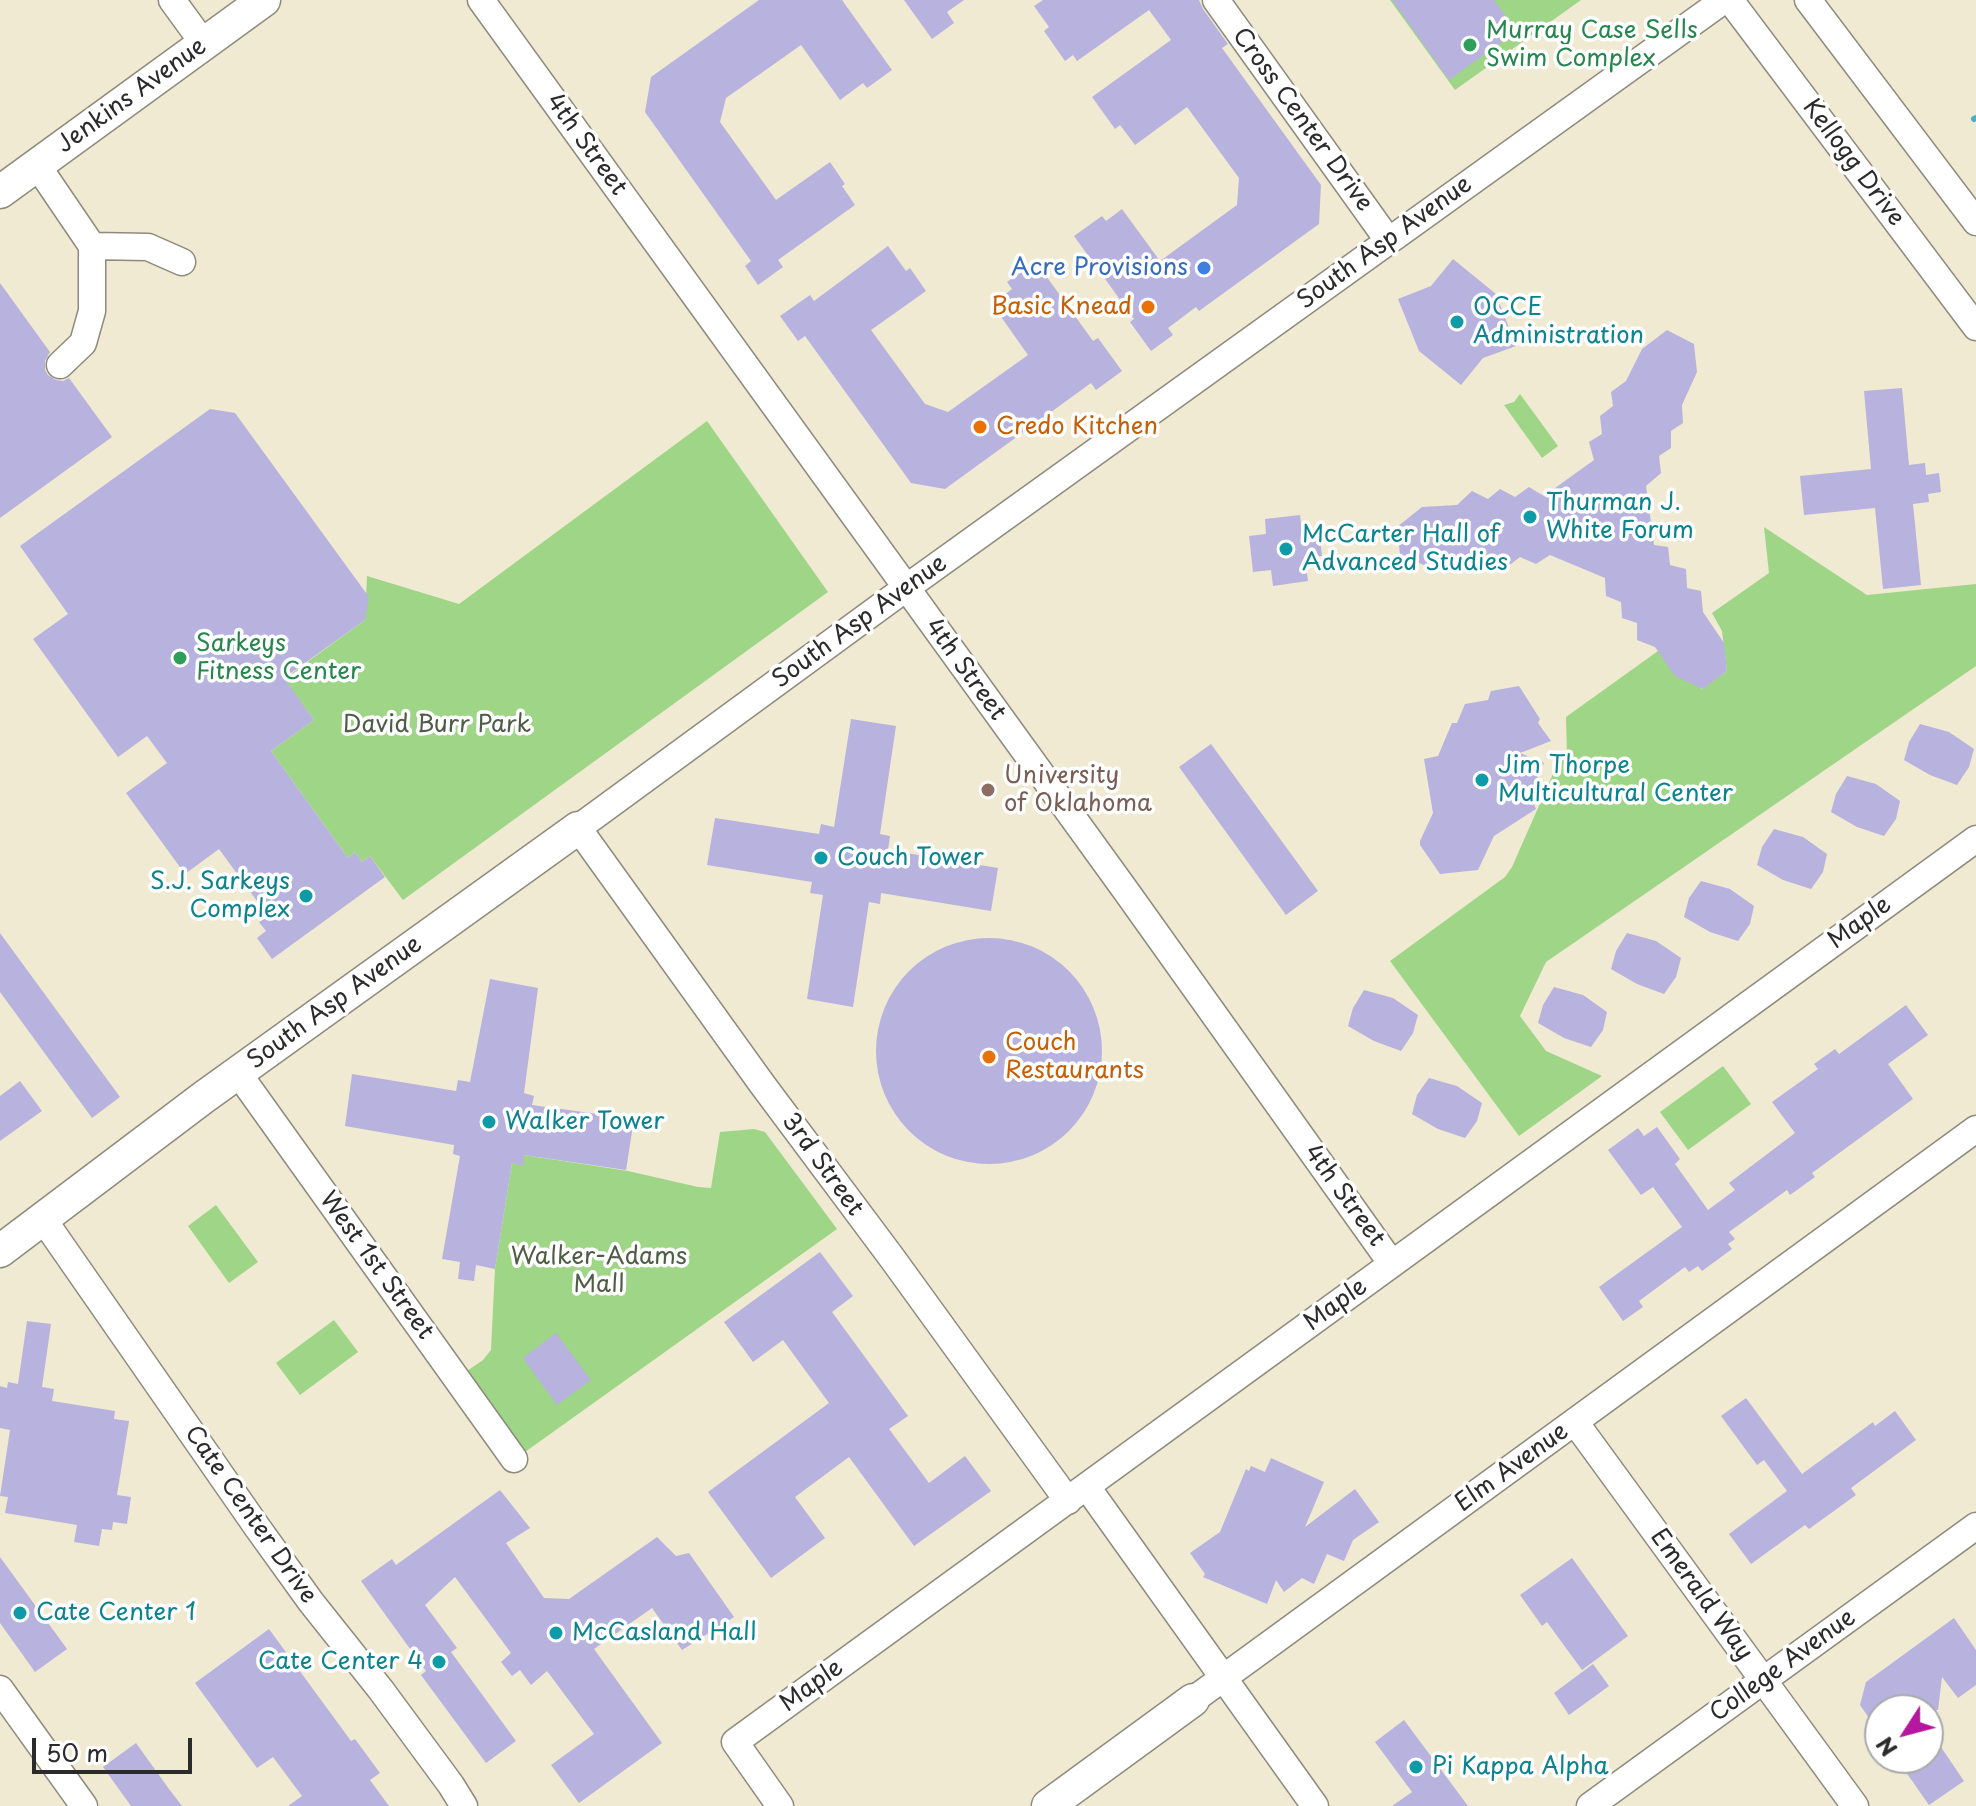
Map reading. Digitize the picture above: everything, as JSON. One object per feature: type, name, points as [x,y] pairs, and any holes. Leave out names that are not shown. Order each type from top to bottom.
[{"type":"street","points":[[172,0],[204,44]]},
{"type":"street","name":"Jenkins Avenue","points":[[0,192],[264,0]]},
{"type":"street","name":"4th Street","points":[[481,0],[1392,1264]]},
{"type":"street","name":"Cross Center Drive","points":[[1216,0],[1388,240]]},
{"type":"street","name":"South Asp Avenue","points":[[0,1251],[238,1073],[906,588],[1724,0]]},
{"type":"street","name":"Kellogg Drive","points":[[1730,0],[1976,327]]},
{"type":"street","points":[[1808,0],[1976,222]]},
{"type":"street","points":[[37,165],[92,246],[92,311],[83,343],[60,365]]},
{"type":"street","points":[[92,246],[148,247],[182,262]]},
{"type":"street","name":"3rd Street","points":[[578,828],[762,1084],[950,1337],[1193,1636],[1315,1806]]},
{"type":"street","name":"Maple","points":[[780,1806],[735,1742],[1976,839]]},
{"type":"street","name":"West 1st Street","points":[[238,1073],[514,1459]]},
{"type":"street","name":"Elm Avenue","points":[[1048,1806],[1976,1129]]},
{"type":"street","name":"Cate Center Drive","points":[[43,1219],[257,1527],[390,1702],[464,1806]]},
{"type":"street","name":"Emerald Way","points":[[1575,1422],[1855,1806]]},
{"type":"street","name":"College Avenue","points":[[1590,1806],[1976,1526]]},
{"type":"street","points":[[0,1689],[84,1806]]},
{"type":"green space","name":"Murray Case Sells Swim Complex","points":[[1390,0],[1581,0],[1455,90]]},
{"type":"green space","points":[[1520,394],[1558,446],[1542,458],[1504,405],[1514,402]]},
{"type":"green space","name":"David Burr Park","points":[[707,421],[828,592],[403,900],[370,856],[362,862],[355,852],[348,858],[271,751],[314,720],[284,679],[365,620],[367,576],[459,604]]},
{"type":"green space","points":[[1764,527],[1867,595],[1976,584],[1976,666],[1546,962],[1520,1016],[1546,1051],[1602,1076],[1519,1136],[1390,961],[1505,877],[1556,767],[1567,756],[1566,717],[1658,651],[1702,689],[1727,671],[1722,631],[1712,613],[1769,573]]},
{"type":"green space","points":[[1723,1066],[1751,1104],[1688,1150],[1660,1112]]},
{"type":"green space","name":"Walker-Adams Mall","points":[[754,1129],[765,1132],[837,1229],[525,1452],[467,1371],[491,1350],[495,1269],[512,1163],[522,1165],[524,1155],[711,1188],[720,1132]]},
{"type":"green space","points":[[216,1205],[258,1262],[229,1283],[188,1226]]},
{"type":"green space","points":[[334,1320],[358,1352],[300,1395],[276,1363]]},
{"type":"building","points":[[759,0],[842,0],[892,70],[867,88],[863,83],[840,100],[801,45],[726,98],[720,122],[776,200],[830,162],[855,205],[778,260],[783,267],[758,285],[745,266],[751,261],[645,112],[651,77]]},
{"type":"building","points":[[904,0],[964,0],[947,12],[954,23],[932,39]]},
{"type":"building","points":[[1043,0],[1199,0],[1228,44],[1222,48],[1321,185],[1319,224],[1199,311],[1196,307],[1168,328],[1173,335],[1151,351],[1130,322],[1134,319],[1074,236],[1102,216],[1106,221],[1122,209],[1160,261],[1237,205],[1239,178],[1187,107],[1135,145],[1120,125],[1115,129],[1092,97],[1171,40],[1149,10],[1077,61],[1073,55],[1065,61],[1044,31],[1049,27],[1034,6]]},
{"type":"building","name":"Murray Case Sells Swim Complex","points":[[1392,0],[1494,0],[1517,31],[1449,80]]},
{"type":"building","points":[[888,246],[906,271],[910,268],[926,291],[871,330],[925,404],[948,412],[1028,355],[992,304],[1012,289],[1007,282],[1036,262],[1093,341],[1098,338],[1122,371],[1096,390],[1091,383],[945,489],[911,483],[805,336],[798,341],[780,316],[810,295],[814,301]]},
{"type":"building","name":"OCCE Administration","points":[[1453,259],[1496,294],[1516,346],[1483,358],[1461,385],[1419,351],[1398,299],[1431,286]]},
{"type":"building","points":[[0,283],[50,352],[45,361],[48,375],[63,381],[69,378],[112,437],[0,518]]},
{"type":"building","name":"Thurman J. White Forum","points":[[1667,330],[1694,344],[1697,372],[1682,405],[1683,423],[1671,431],[1671,448],[1659,456],[1661,473],[1646,486],[1654,545],[1668,547],[1670,565],[1686,569],[1687,588],[1701,591],[1703,612],[1724,643],[1727,671],[1703,689],[1675,676],[1655,647],[1637,640],[1637,623],[1622,618],[1621,602],[1606,596],[1605,578],[1550,555],[1536,564],[1520,557],[1507,567],[1494,560],[1481,570],[1465,562],[1428,567],[1400,554],[1397,527],[1422,507],[1457,505],[1472,491],[1488,499],[1500,489],[1515,497],[1529,487],[1544,496],[1594,460],[1589,442],[1602,434],[1600,416],[1613,406],[1611,392],[1626,381],[1642,349]]},
{"type":"building","points":[[1902,388],[1909,465],[1925,463],[1926,475],[1939,473],[1941,492],[1928,494],[1929,502],[1913,504],[1921,585],[1883,589],[1875,508],[1804,515],[1800,476],[1871,469],[1864,391]]},
{"type":"building","name":"Sarkeys Fitness Center","points":[[210,409],[235,413],[369,597],[365,620],[284,678],[314,720],[271,751],[348,858],[355,852],[362,862],[370,856],[385,877],[272,959],[257,938],[266,931],[259,922],[268,916],[219,849],[185,874],[126,793],[167,763],[147,736],[118,757],[33,639],[68,614],[20,546]]},
{"type":"building","name":"McCarter Hall of Advanced Studies","points":[[1300,515],[1303,541],[1320,539],[1322,556],[1305,558],[1308,581],[1273,586],[1271,570],[1253,572],[1249,536],[1266,534],[1265,519]]},
{"type":"building","name":"Jim Thorpe Multicultural Center","points":[[1519,686],[1551,741],[1520,753],[1544,763],[1530,795],[1536,809],[1494,836],[1478,870],[1440,874],[1420,845],[1433,813],[1424,759],[1438,756],[1452,723],[1457,723],[1465,704],[1488,700],[1491,691]]},
{"type":"building","name":"Couch Tower","points":[[851,719],[896,726],[880,834],[890,836],[888,850],[998,868],[991,911],[881,893],[880,904],[869,902],[853,1007],[807,999],[823,895],[810,893],[812,882],[707,865],[715,818],[819,834],[821,824],[834,827]]},
{"type":"building","points":[[1920,724],[1949,732],[1974,749],[1969,767],[1957,785],[1930,775],[1904,760],[1909,742]]},
{"type":"building","points":[[1211,744],[1318,891],[1286,915],[1179,767]]},
{"type":"building","points":[[1847,776],[1876,784],[1900,801],[1896,819],[1884,836],[1857,827],[1831,812],[1836,794]]},
{"type":"building","points":[[1774,829],[1803,837],[1827,854],[1823,872],[1811,889],[1783,880],[1757,865],[1762,847]]},
{"type":"building","points":[[1701,881],[1730,889],[1754,906],[1750,924],[1738,941],[1710,932],[1684,917],[1689,898]]},
{"type":"building","points":[[0,933],[120,1097],[92,1118],[0,992]]},
{"type":"building","points":[[1627,933],[1656,941],[1681,958],[1676,977],[1664,994],[1637,984],[1611,969],[1616,951]]},
{"type":"building","name":"Couch Restaurants","points":[[989,938],[1032,946],[1069,971],[1094,1008],[1102,1051],[1094,1094],[1069,1131],[1032,1156],[989,1164],[946,1156],[909,1131],[884,1094],[876,1051],[884,1008],[909,971],[946,946]]},
{"type":"building","name":"Walker Tower","points":[[490,979],[538,988],[524,1093],[534,1096],[532,1105],[634,1119],[626,1170],[524,1155],[523,1166],[512,1163],[495,1269],[476,1265],[474,1281],[458,1279],[460,1262],[442,1259],[460,1156],[453,1154],[454,1145],[345,1126],[352,1074],[456,1091],[458,1080],[470,1082]]},
{"type":"building","points":[[1554,987],[1583,995],[1607,1012],[1603,1030],[1591,1047],[1564,1038],[1538,1023],[1543,1005]]},
{"type":"building","points":[[1364,990],[1393,998],[1418,1015],[1413,1033],[1401,1051],[1374,1041],[1348,1026],[1353,1008]]},
{"type":"building","points":[[1906,1005],[1928,1035],[1888,1064],[1913,1099],[1812,1173],[1815,1177],[1790,1195],[1787,1190],[1729,1232],[1735,1239],[1728,1244],[1732,1249],[1702,1271],[1698,1266],[1689,1272],[1685,1267],[1639,1301],[1643,1307],[1623,1321],[1599,1287],[1682,1227],[1653,1187],[1641,1195],[1608,1150],[1638,1128],[1644,1136],[1657,1127],[1680,1159],[1675,1164],[1708,1210],[1735,1190],[1729,1183],[1795,1133],[1772,1102],[1818,1069],[1814,1064],[1835,1049],[1839,1054]]},
{"type":"building","points":[[1429,1078],[1457,1086],[1482,1103],[1477,1121],[1465,1138],[1438,1129],[1412,1114],[1417,1095]]},
{"type":"building","points":[[20,1081],[42,1111],[0,1141],[0,1096]]},
{"type":"building","points":[[820,1252],[853,1296],[832,1312],[908,1416],[889,1429],[929,1483],[965,1456],[991,1491],[914,1546],[849,1457],[795,1497],[825,1538],[771,1578],[708,1492],[829,1403],[783,1340],[753,1362],[724,1322]]},
{"type":"building","points":[[27,1321],[51,1324],[42,1387],[54,1389],[52,1401],[115,1411],[114,1419],[129,1421],[117,1495],[131,1497],[127,1524],[113,1522],[112,1530],[102,1529],[99,1546],[74,1542],[77,1525],[5,1513],[8,1497],[0,1496],[10,1430],[0,1428],[0,1386],[7,1388],[8,1382],[18,1384]]},
{"type":"building","points":[[556,1333],[591,1380],[557,1405],[523,1358]]},
{"type":"building","points":[[1746,1398],[1802,1474],[1873,1422],[1875,1426],[1895,1411],[1916,1440],[1851,1488],[1856,1495],[1809,1529],[1805,1525],[1751,1564],[1729,1534],[1787,1491],[1764,1460],[1757,1465],[1721,1416]]},
{"type":"building","points":[[1271,1458],[1324,1482],[1305,1527],[1355,1489],[1379,1522],[1353,1540],[1344,1561],[1327,1554],[1314,1584],[1302,1578],[1284,1592],[1276,1580],[1267,1604],[1203,1577],[1205,1574],[1190,1553],[1220,1532],[1246,1469],[1249,1471],[1251,1466],[1265,1472]]},
{"type":"building","name":"McCasland Hall","points":[[500,1490],[530,1528],[506,1543],[544,1598],[569,1599],[657,1537],[676,1556],[689,1553],[734,1617],[682,1650],[652,1608],[594,1649],[662,1743],[579,1803],[551,1765],[594,1734],[547,1671],[531,1685],[520,1670],[512,1676],[501,1662],[511,1653],[455,1577],[425,1605],[457,1648],[451,1652],[516,1741],[486,1763],[421,1675],[426,1671],[361,1581],[392,1559],[396,1565]]},
{"type":"building","name":"Cate Center 1","points":[[0,1557],[67,1649],[35,1672],[0,1623]]},
{"type":"building","points":[[1572,1558],[1628,1636],[1582,1670],[1547,1622],[1542,1626],[1520,1595]]},
{"type":"building","points":[[1954,1618],[1976,1650],[1976,1685],[1958,1698],[1942,1677],[1940,1694],[1864,1694],[1864,1711],[1860,1705],[1866,1682]]},
{"type":"building","points":[[269,1629],[351,1741],[355,1739],[380,1773],[370,1780],[389,1806],[288,1806],[302,1796],[273,1757],[257,1768],[195,1683]]},
{"type":"building","points":[[1593,1664],[1609,1686],[1569,1715],[1554,1693]]},
{"type":"building","name":"Pi Kappa Alpha","points":[[1404,1720],[1468,1806],[1392,1806],[1412,1792],[1375,1742]]},
{"type":"building","points":[[136,1743],[182,1806],[131,1806],[103,1767]]},
{"type":"building","points":[[1944,1752],[1964,1781],[1929,1805],[1907,1774],[1944,1774]]},
{"type":"place","name":"Murray Case Sells Swim Complex","points":[[1470,45]]},
{"type":"place","name":"Acre Provisions","points":[[1204,268]]},
{"type":"place","name":"Basic Knead","points":[[1148,307]]},
{"type":"place","name":"OCCE Administration","points":[[1457,322]]},
{"type":"place","name":"Credo Kitchen","points":[[980,427]]},
{"type":"place","name":"Thurman J. White Forum","points":[[1530,517]]},
{"type":"place","name":"McCarter Hall of Advanced Studies","points":[[1286,549]]},
{"type":"place","name":"Sarkeys Fitness Center","points":[[180,658]]},
{"type":"place","name":"Jim Thorpe Multicultural Center","points":[[1482,780]]},
{"type":"place","name":"University of Oklahoma","points":[[988,790]]},
{"type":"place","name":"Couch Tower","points":[[821,858]]},
{"type":"place","name":"S.J. Sarkeys Complex","points":[[306,896]]},
{"type":"place","name":"Couch Restaurants","points":[[989,1057]]},
{"type":"place","name":"Walker Tower","points":[[489,1122]]},
{"type":"place","name":"Cate Center 1","points":[[20,1613]]},
{"type":"place","name":"McCasland Hall","points":[[556,1633]]},
{"type":"place","name":"Cate Center 4","points":[[439,1662]]},
{"type":"place","name":"Pi Kappa Alpha","points":[[1416,1767]]}]
